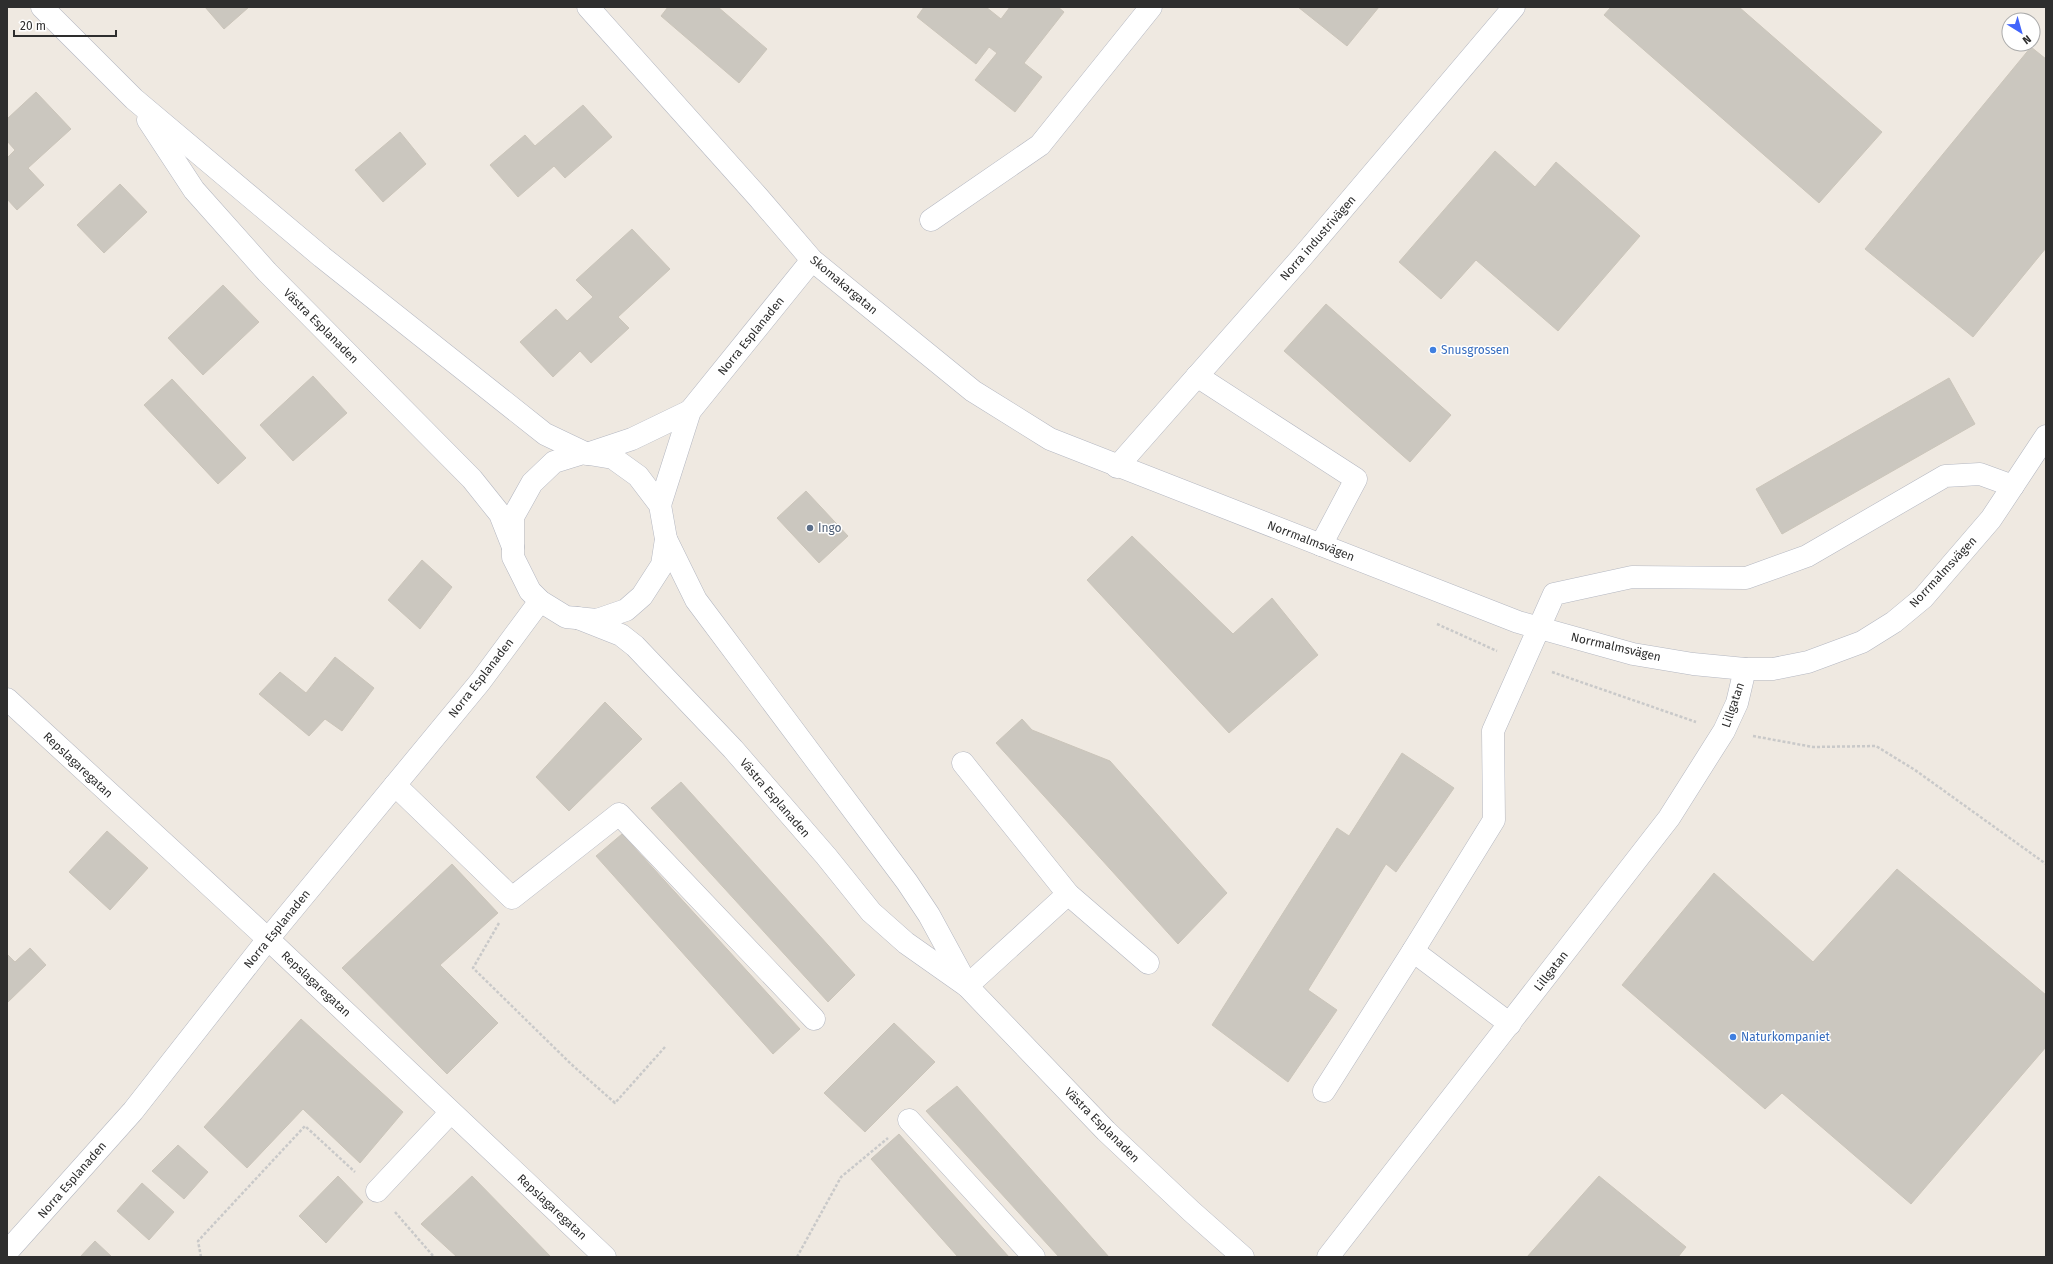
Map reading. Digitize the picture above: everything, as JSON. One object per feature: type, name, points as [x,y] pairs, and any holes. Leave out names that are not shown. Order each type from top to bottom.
[{"type":"street","name":"Västra Esplanaden","points":[[42,7],[134,99],[322,257],[545,434],[587,454]]},
{"type":"street","points":[[931,220],[1040,145],[1151,7]]},
{"type":"street","name":"Norra industrivägen","points":[[1117,467],[1302,257],[1514,7]]},
{"type":"street","name":"Skomakargatan","points":[[591,8],[812,260],[973,391],[1050,439],[1117,467]]},
{"type":"street","name":"Västra Esplanaden","points":[[134,99],[194,190],[266,272],[472,478],[500,514],[513,547]]},
{"type":"street","name":"Norra Esplanaden","points":[[660,505],[690,411],[812,260]]},
{"type":"street","points":[[1197,376],[1356,479],[1322,545]]},
{"type":"street","name":"Norra Esplanaden","points":[[587,454],[632,439],[690,411]]},
{"type":"street","name":"Norrmalmsvägen","points":[[1117,467],[1134,472],[1518,622],[1633,654],[1693,664],[1745,670],[1773,669],[1808,662],[1862,642],[1894,622],[1923,598],[1991,519],[2046,436]]},
{"type":"street","points":[[584,453],[613,458],[638,476],[660,505],[666,539],[662,565],[642,596],[626,610],[597,620],[566,617],[540,601],[530,591],[513,557],[513,517],[532,482],[554,462],[584,453]]},
{"type":"street","points":[[1324,1091],[1494,820],[1493,731],[1554,594],[1632,578],[1746,578],[1807,556],[1945,476],[1980,474],[2013,486]]},
{"type":"street","name":"Västra Esplanaden","points":[[666,539],[696,600],[907,882],[929,915],[967,986]]},
{"type":"street","name":"Norra Esplanaden","points":[[7,1252],[133,1111],[268,939],[480,682],[540,601]]},
{"type":"street","name":"Västra Esplanaden","points":[[578,618],[621,635],[635,646],[733,749],[826,856],[872,912],[906,943],[967,986],[1106,1131],[1190,1211],[1244,1257]]},
{"type":"street","name":"Lillgatan","points":[[1328,1257],[1670,818],[1724,731],[1737,703],[1745,670]]},
{"type":"street","name":"Repslagaregatan","points":[[7,699],[268,939],[605,1257]]},
{"type":"street","points":[[963,763],[1068,894],[1148,963]]},
{"type":"street","points":[[395,785],[512,898],[619,814],[814,1019]]},
{"type":"street","points":[[967,986],[1068,894]]},
{"type":"street","points":[[1413,951],[1510,1024]]},
{"type":"street","points":[[377,1191],[451,1112]]},
{"type":"street","points":[[909,1120],[1034,1257]]},
{"type":"path","points":[[512,898],[473,968],[560,1054],[615,1103],[665,1047]]},
{"type":"path","points":[[797,1257],[841,1177],[909,1120]]},
{"type":"path","points":[[201,1257],[198,1241],[305,1126],[377,1191],[434,1257]]},
{"type":"building","points":[[205,7],[249,7],[224,29]]},
{"type":"building","points":[[668,7],[718,7],[767,49],[739,83],[661,16]]},
{"type":"building","points":[[924,7],[986,7],[1001,19],[1010,7],[1058,7],[1064,12],[1024,63],[1042,77],[1015,112],[975,80],[997,53],[989,47],[976,64],[917,17]]},
{"type":"building","points":[[1298,7],[1379,7],[1347,46]]},
{"type":"building","points":[[1611,7],[1739,7],[1882,132],[1819,203],[1604,15]]},
{"type":"building","points":[[2027,52],[2037,52],[2046,59],[2046,248],[1973,337],[1865,249]]},
{"type":"building","points":[[36,92],[71,129],[28,168],[44,185],[17,210],[7,199],[7,158],[15,150],[7,141],[7,119]]},
{"type":"building","points":[[583,105],[612,137],[565,178],[554,166],[518,197],[490,165],[525,135],[535,146]]},
{"type":"building","points":[[400,132],[426,164],[383,202],[355,170]]},
{"type":"building","points":[[1495,151],[1535,187],[1556,162],[1640,236],[1558,331],[1476,260],[1441,299],[1399,262]]},
{"type":"building","points":[[120,184],[147,212],[104,253],[77,225]]},
{"type":"building","points":[[632,229],[670,269],[618,317],[629,328],[591,363],[580,351],[553,377],[520,342],[556,309],[567,321],[593,297],[576,280]]},
{"type":"building","points":[[223,285],[259,322],[203,375],[168,338]]},
{"type":"building","points":[[1326,304],[1451,415],[1410,462],[1284,351]]},
{"type":"building","points":[[313,376],[347,413],[293,461],[260,425]]},
{"type":"building","points":[[1949,378],[1975,424],[1782,534],[1756,489]]},
{"type":"building","points":[[172,379],[246,458],[218,484],[144,405]]},
{"type":"building","points":[[806,491],[848,536],[819,563],[777,518]]},
{"type":"building","points":[[1132,536],[1233,634],[1272,598],[1318,655],[1229,733],[1087,580]]},
{"type":"building","points":[[422,560],[452,587],[420,629],[388,600]]},
{"type":"building","points":[[335,657],[374,688],[342,731],[325,719],[309,736],[259,694],[280,672],[306,693]]},
{"type":"building","points":[[605,702],[642,739],[569,811],[536,777]]},
{"type":"building","points":[[1022,719],[1032,730],[1110,761],[1227,893],[1178,944],[996,743]]},
{"type":"building","points":[[1402,753],[1454,788],[1396,872],[1386,864],[1308,990],[1337,1010],[1288,1082],[1212,1025],[1337,828],[1349,836]]},
{"type":"building","points":[[681,782],[855,975],[828,1002],[651,808]]},
{"type":"building","points":[[107,831],[148,868],[110,910],[69,872]]},
{"type":"building","points":[[622,834],[800,1029],[773,1054],[596,856]]},
{"type":"building","points":[[452,864],[498,913],[440,965],[498,1023],[447,1074],[342,968]]},
{"type":"building","points":[[1897,869],[2046,995],[2046,1047],[1911,1204],[1782,1093],[1765,1109],[1622,985],[1714,873],[1813,962]]},
{"type":"building","points":[[30,948],[46,965],[7,1003],[7,954],[15,962]]},
{"type":"building","points":[[301,1019],[403,1112],[360,1163],[303,1109],[247,1168],[204,1127]]},
{"type":"building","points":[[894,1023],[935,1062],[865,1132],[824,1093]]},
{"type":"building","points":[[957,1086],[1109,1257],[1059,1257],[926,1111]]},
{"type":"building","points":[[899,1134],[1009,1257],[958,1257],[871,1159]]},
{"type":"building","points":[[178,1145],[208,1172],[184,1199],[152,1171]]},
{"type":"building","points":[[338,1176],[363,1202],[326,1243],[299,1216]]},
{"type":"building","points":[[472,1176],[551,1257],[457,1257],[421,1224]]},
{"type":"building","points":[[1599,1176],[1686,1247],[1678,1257],[1527,1257]]},
{"type":"building","points":[[142,1183],[174,1212],[149,1240],[117,1211]]},
{"type":"building","points":[[95,1241],[112,1257],[80,1257]]},
{"type":"place","name":"Snusgrossen","points":[[1433,350]]},
{"type":"place","name":"Ingo","points":[[810,528]]},
{"type":"place","name":"Naturkompaniet","points":[[1733,1037]]}]
